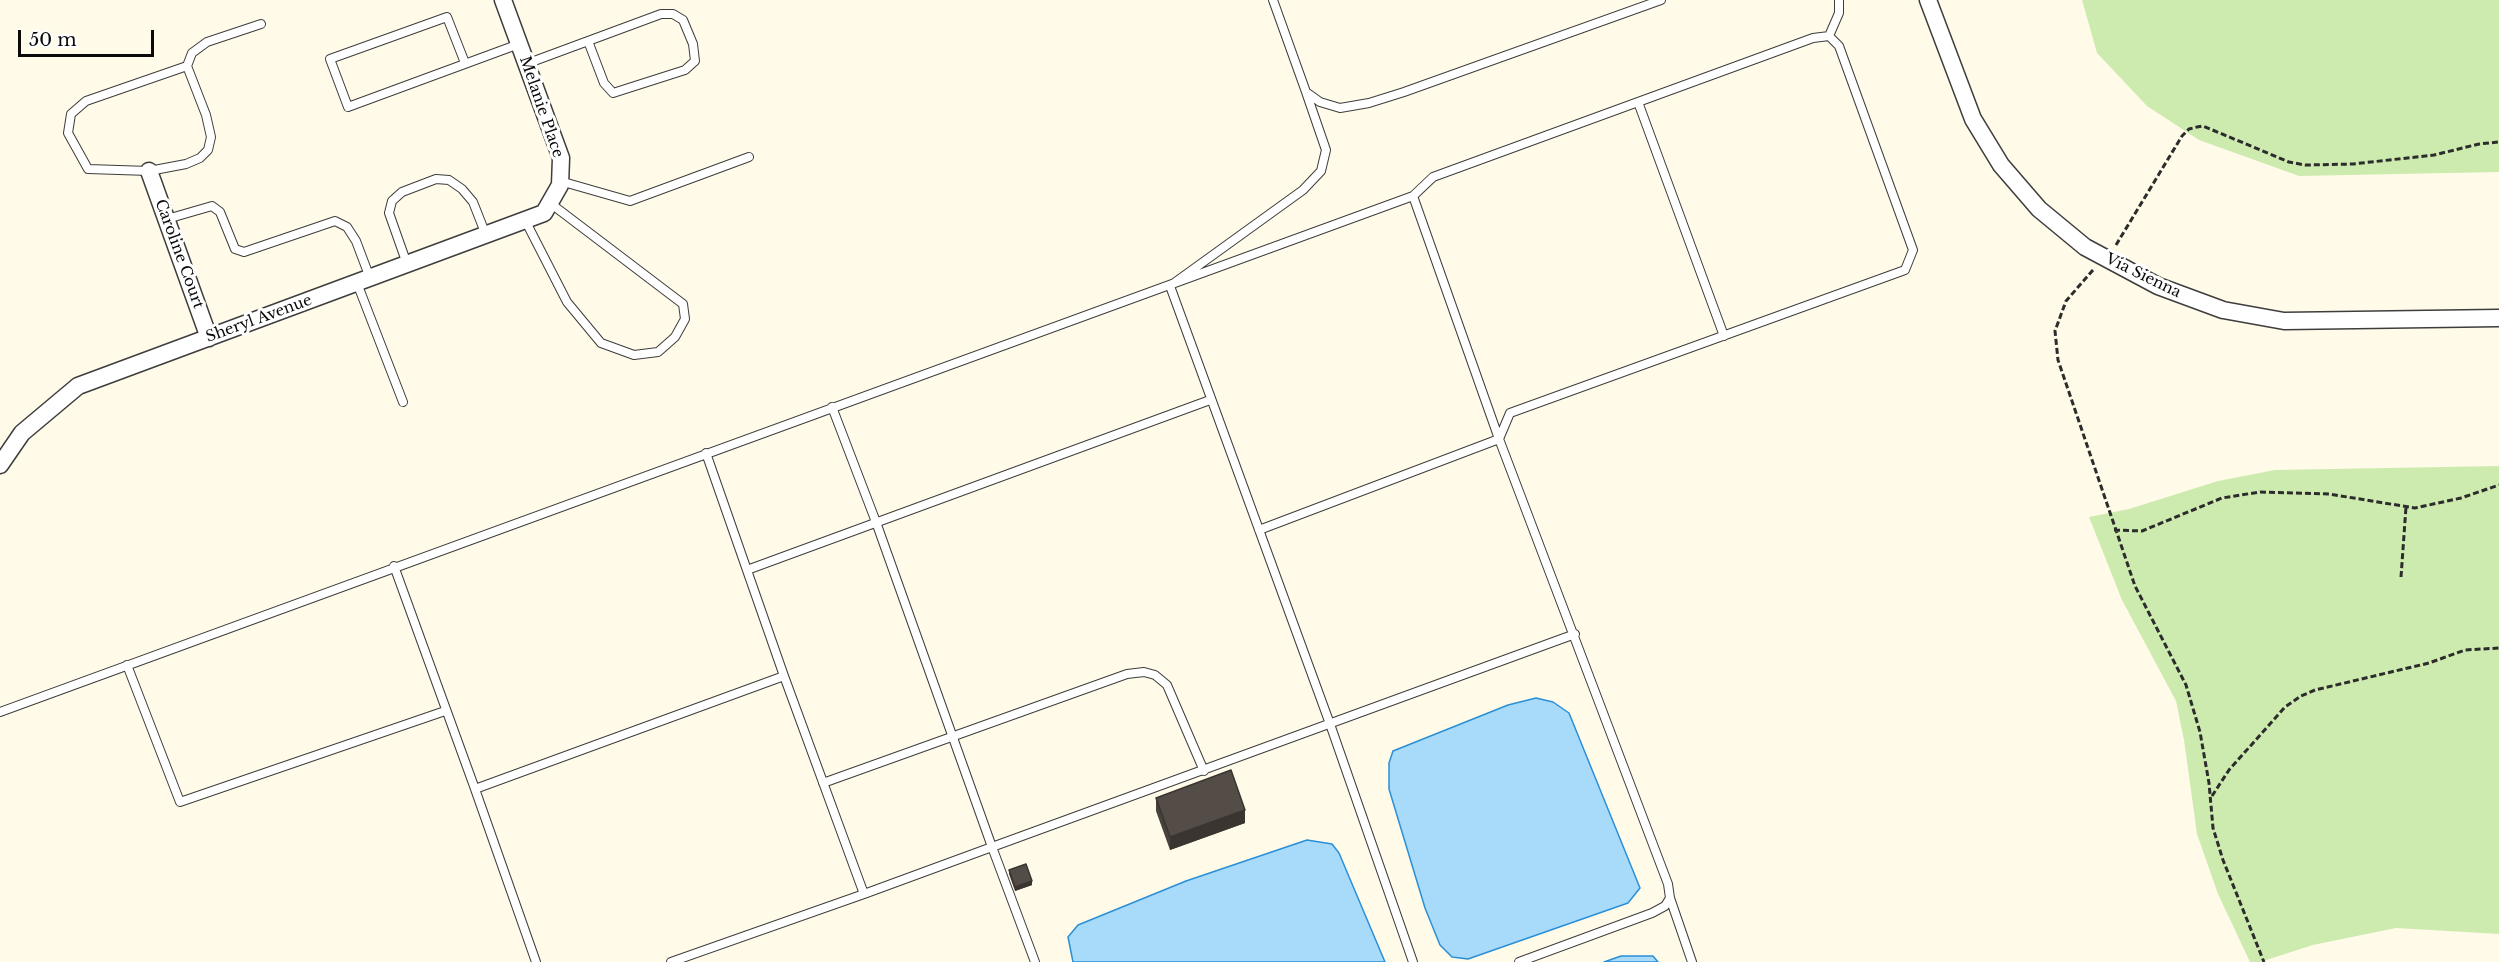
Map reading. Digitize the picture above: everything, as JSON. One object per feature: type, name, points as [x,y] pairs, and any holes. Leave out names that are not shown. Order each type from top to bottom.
[{"type":"street","name":"Melanie Place","points":[[503,0],[561,158],[560,182],[547,208]]},
{"type":"street","name":"Via Sienna","points":[[1928,0],[1973,119],[2001,165],[2039,209],[2085,247],[2106,259],[2158,286],[2223,310],[2284,321],[2499,318]]},
{"type":"street","name":"Caroline Court","points":[[149,171],[209,338]]},
{"type":"street","name":"Sheryl Avenue","points":[[0,465],[22,433],[78,386],[486,235],[525,220],[547,208]]},
{"type":"lane","points":[[1170,286],[1303,190],[1321,171],[1326,150],[1273,0]]},
{"type":"lane","points":[[1306,92],[1320,102],[1341,108],[1369,103],[1661,0]]},
{"type":"lane","points":[[1829,36],[1839,13],[1839,0]]},
{"type":"lane","points":[[526,64],[661,14],[673,14],[683,20],[693,44],[696,61],[685,69],[613,93],[604,84],[588,42]]},
{"type":"lane","points":[[465,63],[447,17],[330,59],[348,106],[519,44]]},
{"type":"lane","points":[[187,66],[86,101],[71,114],[68,133],[88,168],[149,171],[186,164],[200,158],[208,150],[211,137],[206,115],[187,66],[192,53],[207,42],[261,24]]},
{"type":"lane","points":[[0,712],[394,566],[1170,286],[1413,196],[1433,177],[1813,38],[1829,36]]},
{"type":"lane","points":[[1259,530],[1499,439],[1510,413],[1905,270],[1913,250],[1839,46],[1829,36]]},
{"type":"lane","points":[[1638,102],[1724,336]]},
{"type":"lane","points":[[560,182],[630,201],[749,157]]},
{"type":"lane","points":[[407,264],[389,213],[392,201],[402,192],[436,179],[449,180],[462,189],[473,202],[486,235]]},
{"type":"lane","points":[[1413,196],[1499,439],[1575,634],[1668,884],[1670,898],[1692,962]]},
{"type":"lane","points":[[167,219],[212,206],[220,212],[235,249],[244,252],[335,221],[347,227],[356,241],[364,280],[403,402]]},
{"type":"lane","points":[[525,220],[567,302],[601,343],[634,355],[658,352],[675,337],[685,319],[683,304],[547,208]]},
{"type":"lane","points":[[1170,286],[1330,724],[1413,962]]},
{"type":"lane","points":[[747,570],[1210,400]]},
{"type":"lane","points":[[832,407],[876,522],[1035,962]]},
{"type":"lane","points":[[706,453],[864,894]]},
{"type":"lane","points":[[394,566],[445,711],[476,789],[536,962]]},
{"type":"lane","points":[[676,961],[1204,771],[1575,634]]},
{"type":"lane","points":[[127,665],[180,802],[445,711]]},
{"type":"lane","points":[[823,783],[1127,674],[1144,672],[1155,675],[1167,685],[1204,771]]},
{"type":"lane","points":[[476,789],[784,676]]},
{"type":"lane","points":[[1519,962],[1652,913],[1665,906],[1670,898]]},
{"type":"path","points":[[2264,962],[2223,861],[2213,828],[2211,797],[2200,732],[2186,685],[2135,586],[2114,530],[2058,360],[2055,331],[2066,301],[2085,278],[2106,259],[2127,231],[2182,136],[2189,129],[2203,126],[2289,162],[2304,165],[2353,164],[2434,155],[2479,144],[2499,142]]},
{"type":"path","points":[[2114,530],[2142,531],[2222,498],[2260,492],[2329,494],[2406,507],[2439,504],[2499,485]]},
{"type":"path","points":[[2401,577],[2406,507]]},
{"type":"path","points":[[2211,797],[2229,770],[2285,707],[2301,696],[2315,690],[2429,663],[2465,650],[2499,648]]},
{"type":"green space","points":[[2082,0],[2499,0],[2499,172],[2299,176],[2199,140],[2147,106],[2097,53]]},
{"type":"green space","points":[[2499,466],[2499,934],[2396,928],[2313,945],[2260,962],[2250,962],[2218,894],[2197,834],[2184,740],[2176,701],[2122,600],[2089,517],[2129,509],[2218,481],[2275,470]]},
{"type":"water","points":[[1536,698],[1553,702],[1569,713],[1640,888],[1628,903],[1468,959],[1452,957],[1440,945],[1425,908],[1389,789],[1389,763],[1393,751],[1508,705]]},
{"type":"water","points":[[1307,840],[1332,844],[1339,853],[1385,962],[1073,962],[1068,937],[1078,925],[1186,881]]},
{"type":"water","points":[[1621,956],[1653,956],[1658,962],[1604,962]]},
{"type":"building","points":[[1231,770],[1245,810],[1170,837],[1156,798]]},
{"type":"building","points":[[1026,864],[1032,881],[1015,887],[1009,870]]}]
